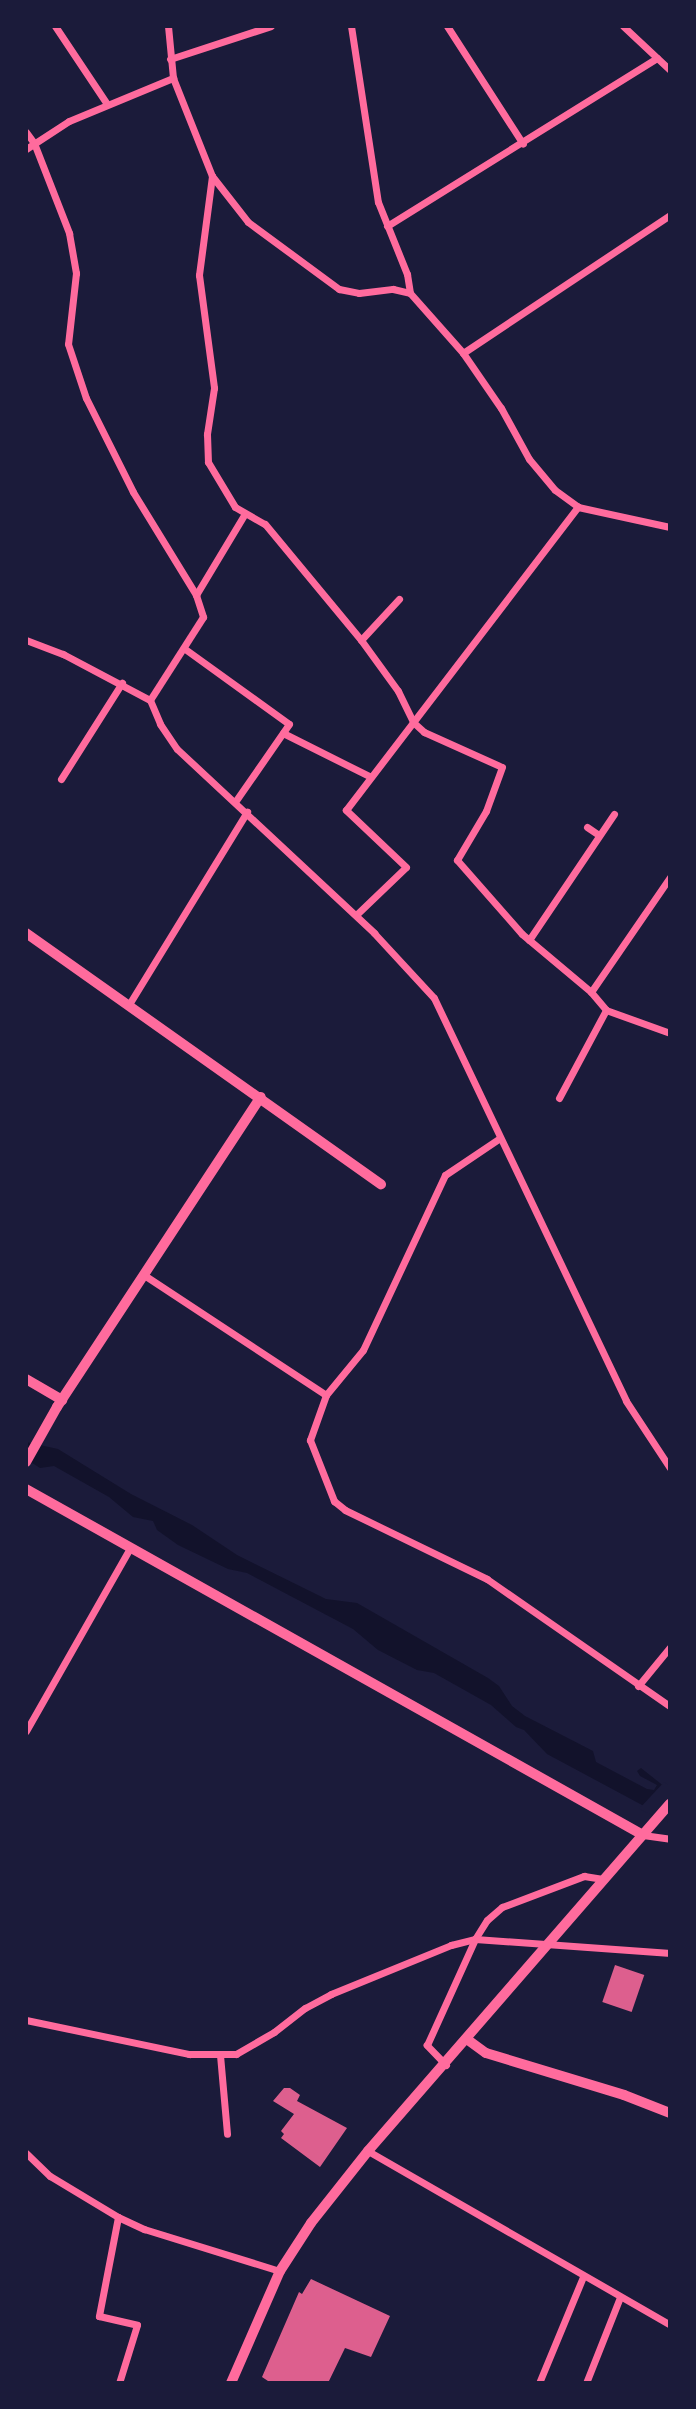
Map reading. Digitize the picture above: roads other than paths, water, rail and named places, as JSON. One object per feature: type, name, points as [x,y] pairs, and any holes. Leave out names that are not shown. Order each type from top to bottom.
[{"type":"main road","points":[[231,2383],[281,2271],[311,2223],[368,2151],[468,2040],[603,1879],[670,1804]]},
{"type":"street","points":[[55,26],[107,104]]},
{"type":"street","points":[[168,26],[173,78],[212,176],[248,222],[339,289],[359,293],[393,289],[410,293]]},
{"type":"street","points":[[170,59],[271,26]]},
{"type":"street","points":[[351,26],[378,202],[407,274],[410,293],[463,353],[501,408],[529,459],[555,489],[578,507],[670,527]]},
{"type":"street","points":[[447,26],[523,144]]},
{"type":"street","points":[[623,26],[670,70]]},
{"type":"street","points":[[387,226],[523,144],[657,58]]},
{"type":"street","points":[[26,149],[69,121],[173,78]]},
{"type":"street","points":[[26,132],[34,143],[69,233],[76,273],[68,344],[86,398],[133,492],[196,595],[203,617],[150,700]]},
{"type":"street","points":[[212,176],[199,275],[214,388],[206,450],[219,482],[244,515],[265,524],[361,640],[398,691],[413,722],[424,733],[502,767],[486,811],[457,860],[529,940],[591,992],[606,1010],[670,1033]]},
{"type":"street","points":[[463,353],[670,215]]},
{"type":"street","points":[[356,915],[405,867],[346,810],[369,776],[578,507]]},
{"type":"street","points":[[196,595],[244,515]]},
{"type":"street","points":[[361,640],[399,599]]},
{"type":"street","points":[[26,640],[122,683],[150,700],[160,724],[177,750],[356,915],[433,998],[582,1304],[626,1401],[670,1468]]},
{"type":"street","points":[[185,649],[289,724],[235,802]]},
{"type":"street","points":[[61,779],[122,683]]},
{"type":"street","points":[[283,733],[369,776]]},
{"type":"street","points":[[128,1006],[247,812]]},
{"type":"street","points":[[529,940],[614,814]]},
{"type":"street","points":[[587,827],[599,835]]},
{"type":"street","points":[[591,992],[670,877]]},
{"type":"street","points":[[26,933],[381,1184]]},
{"type":"street","points":[[559,1098],[606,1010]]},
{"type":"street","points":[[26,1462],[59,1404],[261,1097]]},
{"type":"street","points":[[500,1138],[445,1175],[363,1350],[326,1395],[310,1440],[334,1501],[345,1510],[488,1579],[670,1706]]},
{"type":"street","points":[[144,1275],[326,1395]]},
{"type":"street","points":[[26,1380],[59,1404]]},
{"type":"street","points":[[26,1489],[643,1836],[670,1839]]},
{"type":"street","points":[[26,1731],[130,1548]]},
{"type":"street","points":[[638,1686],[670,1647]]},
{"type":"street","points":[[446,2065],[427,2045],[475,1938],[487,1920],[502,1907],[583,1876],[603,1879]]},
{"type":"street","points":[[26,2020],[53,2023],[164,2049],[220,2055],[245,2051],[305,2008],[331,1994],[451,1945],[475,1938],[670,1953]]},
{"type":"street","points":[[468,2040],[486,2053],[624,2095],[670,2113]]},
{"type":"street","points":[[220,2055],[227,2134]]},
{"type":"street","points":[[368,2151],[670,2325]]},
{"type":"street","points":[[26,2153],[50,2176],[118,2217],[144,2229],[281,2271]]},
{"type":"street","points":[[118,2217],[99,2316],[137,2325],[119,2383]]},
{"type":"street","points":[[540,2382],[583,2277]]},
{"type":"street","points":[[586,2383],[620,2297]]}]
